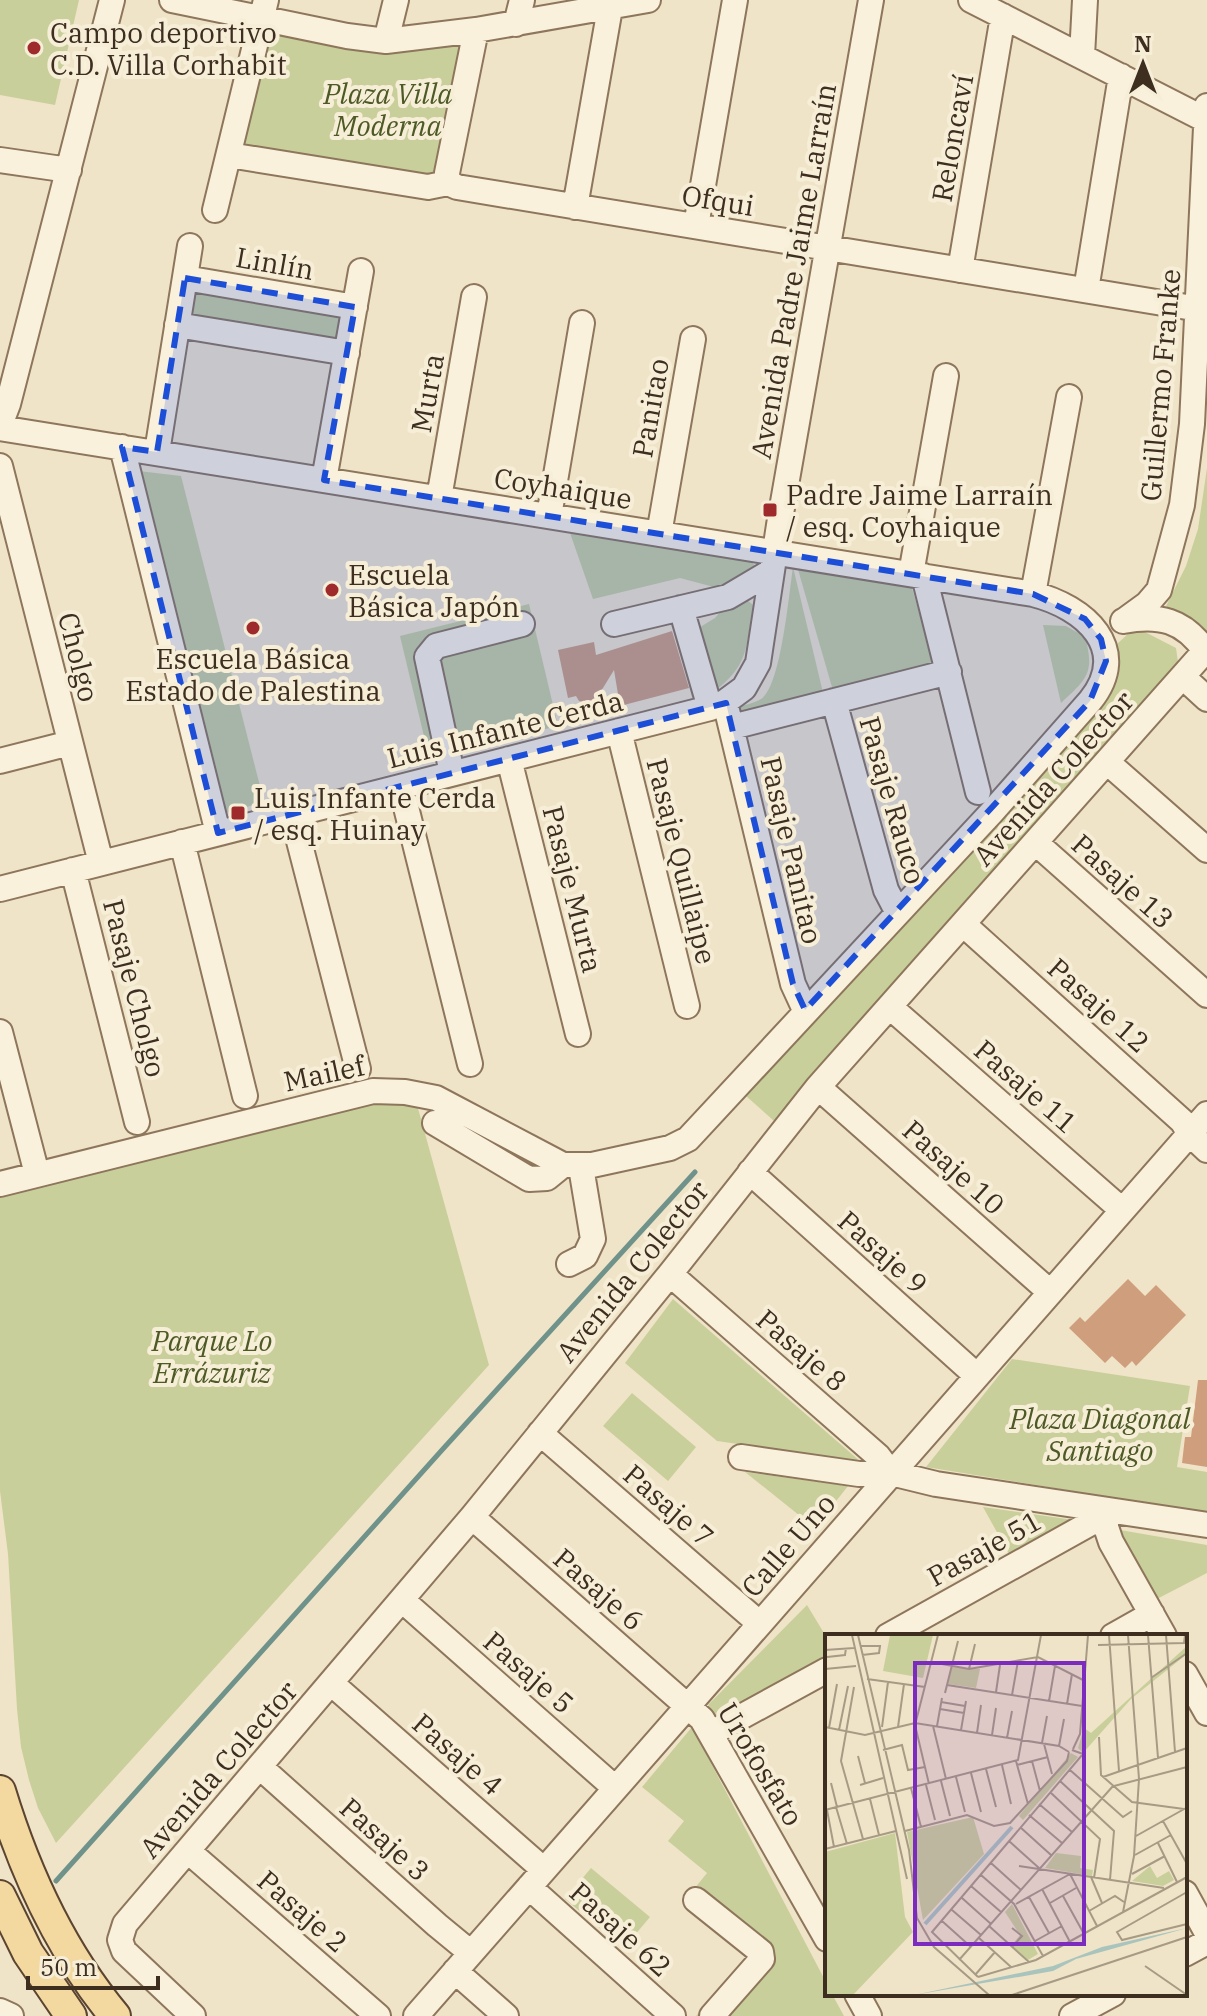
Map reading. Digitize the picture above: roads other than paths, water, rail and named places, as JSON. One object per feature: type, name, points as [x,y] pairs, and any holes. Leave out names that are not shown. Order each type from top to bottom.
[{"type":"main road","points":[[0,1791],[23,1860],[54,1925],[115,2016]]},
{"type":"main road","points":[[0,1896],[28,1953],[71,2016]]},
{"type":"street","points":[[0,426],[112,0]]},
{"type":"street","points":[[172,0],[263,9],[347,36],[386,41],[516,24],[646,0]]},
{"type":"street","points":[[386,41],[396,0]]},
{"type":"street","points":[[516,24],[522,0]]},
{"type":"street","points":[[696,226],[735,0]]},
{"type":"street","name":"Avenida Padre Jaime Larraín","points":[[774,562],[871,0]]},
{"type":"street","points":[[971,0],[1206,120]]},
{"type":"street","points":[[1082,56],[1085,0]]},
{"type":"street","points":[[575,207],[610,8]]},
{"type":"street","points":[[215,210],[263,9]]},
{"type":"street","name":"Reloncaví","points":[[960,270],[1003,16]]},
{"type":"street","points":[[448,183],[447,173],[476,30]]},
{"type":"street","points":[[1086,290],[1121,76]]},
{"type":"street","name":"Guillermo Franke","points":[[1101,639],[1154,598],[1169,561],[1182,505],[1192,424],[1207,106]]},
{"type":"street","name":"Ofqui","points":[[229,155],[428,187],[448,183],[575,207],[1199,309]]},
{"type":"street","points":[[0,160],[69,170]]},
{"type":"street","points":[[157,452],[190,246]]},
{"type":"street","points":[[324,480],[361,271]]},
{"type":"street","name":"Linlín","points":[[185,278],[355,307]]},
{"type":"street","name":"Murta","points":[[439,498],[474,297]]},
{"type":"street","points":[[549,516],[582,323]]},
{"type":"street","points":[[177,325],[347,353]]},
{"type":"street","name":"Panitao","points":[[659,534],[693,339]]},
{"type":"street","points":[[946,376],[917,575],[949,672],[978,792]]},
{"type":"street","points":[[1033,594],[1069,397]]},
{"type":"street","name":"Coyhaique","points":[[0,426],[659,534],[774,562],[917,575],[1033,594],[1075,612],[1094,628],[1101,639]]},
{"type":"street","points":[[122,447],[218,833]]},
{"type":"street","name":"Cholgo","points":[[0,466],[101,863]]},
{"type":"street","points":[[614,624],[728,597],[774,562]]},
{"type":"street","points":[[718,705],[744,688],[755,672],[774,562]]},
{"type":"street","name":"Pasaje Panitao","points":[[681,608],[718,705],[732,727],[793,984],[805,1010]]},
{"type":"street","name":"Avenida Colector","points":[[193,2016],[129,1956],[120,1940],[125,1924],[472,1517],[818,1087],[1205,651],[1183,626],[1169,620],[1156,617],[1123,621]]},
{"type":"street","points":[[452,773],[427,657],[436,646],[522,624]]},
{"type":"street","name":"Avenida Colector","points":[[572,1166],[670,1148],[693,1134],[992,812],[1097,693],[1106,661],[1101,639]]},
{"type":"street","points":[[732,727],[949,672]]},
{"type":"street","points":[[1183,677],[1207,699]]},
{"type":"street","name":"Pasaje Rauco","points":[[834,701],[886,890],[898,913]]},
{"type":"street","name":"Luis Infante Cerda","points":[[0,889],[718,705]]},
{"type":"street","name":"Pasaje Quillaipe","points":[[619,731],[687,1006]]},
{"type":"street","points":[[0,761],[70,743]]},
{"type":"street","name":"Pasaje Murta","points":[[509,759],[578,1034]]},
{"type":"street","points":[[1107,762],[1207,850]]},
{"type":"street","points":[[401,787],[470,1064]]},
{"type":"street","points":[[292,814],[358,1069]]},
{"type":"street","points":[[182,842],[245,1096]]},
{"type":"street","name":"Pasaje 13","points":[[1036,843],[1207,995]]},
{"type":"street","name":"Pasaje Cholgo","points":[[73,870],[137,1122]]},
{"type":"street","name":"Pasaje 12","points":[[963,924],[1182,1121],[1198,1142]]},
{"type":"street","name":"Pasaje 11","points":[[890,1007],[1122,1210]]},
{"type":"street","points":[[0,1032],[37,1174]]},
{"type":"street","name":"Pasaje 10","points":[[818,1087],[1050,1292]]},
{"type":"street","name":"Mailef","points":[[0,1184],[373,1091],[405,1092],[436,1098],[572,1166]]},
{"type":"street","name":"Calle Uno","points":[[416,2016],[1122,1210],[1198,1142],[1207,1114]]},
{"type":"street","points":[[435,1123],[529,1179],[547,1178],[572,1166],[593,1239],[585,1256],[569,1264]]},
{"type":"street","name":"Pasaje 9","points":[[750,1172],[977,1376]]},
{"type":"street","name":"Pasaje 8","points":[[670,1274],[878,1456],[891,1473]]},
{"type":"street","name":"Pasaje 7","points":[[540,1433],[759,1623]]},
{"type":"street","points":[[741,1457],[859,1474],[891,1473],[936,1484],[1207,1525]]},
{"type":"street","points":[[1106,1510],[1106,1527],[1111,1542],[1163,1634]]},
{"type":"street","name":"Pasaje 51","points":[[914,1630],[1089,1524],[1106,1510]]},
{"type":"street","name":"Pasaje 6","points":[[472,1517],[688,1705]]},
{"type":"street","name":"Pasaje 5","points":[[402,1600],[615,1788]]},
{"type":"street","points":[[1117,1634],[1152,1614]]},
{"type":"street","points":[[1187,1678],[1207,1713]]},
{"type":"street","points":[[719,1729],[823,1680]]},
{"type":"street","name":"Pasaje 4","points":[[331,1683],[536,1878]]},
{"type":"street","name":"Urofosfato","points":[[688,1705],[713,1733],[825,1935]]},
{"type":"street","name":"Pasaje 3","points":[[260,1767],[437,1925],[506,2016]]},
{"type":"street","name":"Pasaje 2","points":[[188,1851],[378,2016]]},
{"type":"street","name":"Pasaje 62","points":[[536,1878],[673,2016]]},
{"type":"street","points":[[1187,1897],[1207,1933]]},
{"type":"street","points":[[696,1900],[761,1952],[762,1959],[712,2016]]},
{"type":"street","points":[[1187,1953],[1207,1942]]},
{"type":"street","points":[[858,1996],[869,2016]]},
{"type":"street","points":[[1072,2016],[1107,1996]]},
{"type":"street","points":[[0,2011],[11,2016]]},
{"type":"waterway","points":[[56,1881],[695,1172]]},
{"type":"place","name":"Campo deportivo C.D. Villa Corhabit","points":[[34,48]]},
{"type":"place","name":"Padre Jaime Larraín / esq. Coyhaique","points":[[770,510]]},
{"type":"place","name":"Escuela Básica Japón","points":[[332,590]]},
{"type":"place","name":"Escuela Básica Estado de Palestina","points":[[253,628]]},
{"type":"place","name":"Luis Infante Cerda / esq. Huinay","points":[[238,813]]},
{"type":"park label","name":"Plaza Villa Moderna","points":[[388,109]]},
{"type":"park label","name":"Parque Lo Errázuriz","points":[[212,1356]]},
{"type":"park label","name":"Plaza Diagonal Santiago","points":[[1100,1434]]}]
